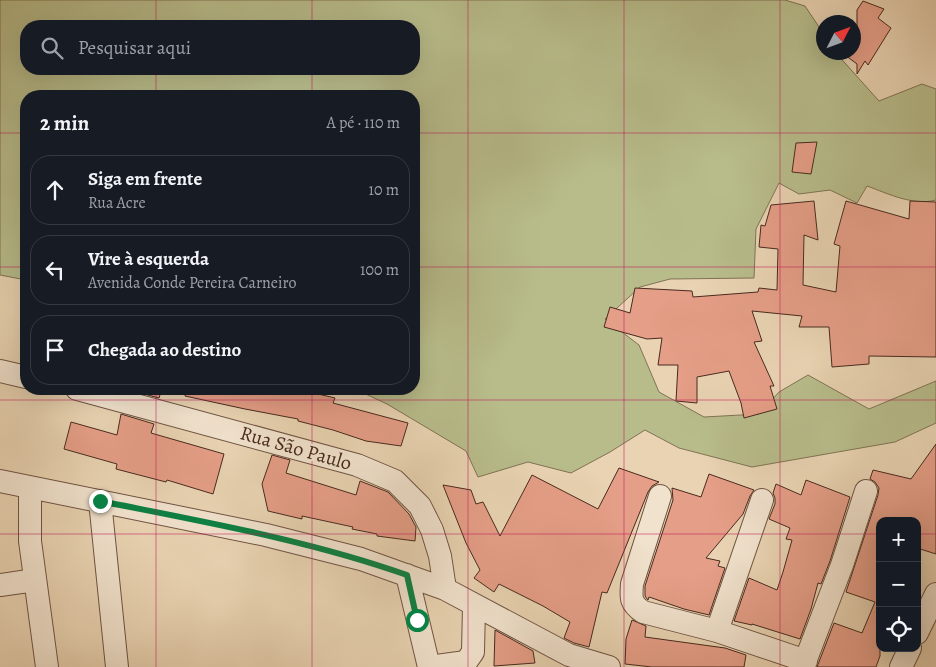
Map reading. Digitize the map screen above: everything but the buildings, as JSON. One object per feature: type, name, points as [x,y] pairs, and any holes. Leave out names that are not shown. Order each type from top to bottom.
[{"type":"street","points":[[0,371],[20,376]]},
{"type":"street","name":"Rua São Paulo","points":[[99,395],[357,465],[395,481],[420,506],[432,530],[440,556],[445,589]]},
{"type":"street","points":[[0,481],[266,535],[361,559],[445,589],[569,655],[609,667]]},
{"type":"street","points":[[30,488],[30,541],[47,667]]},
{"type":"street","points":[[660,496],[632,584],[631,598],[635,606],[643,612],[717,631],[805,664],[842,565],[866,491]]},
{"type":"street","points":[[717,631],[762,500]]},
{"type":"street","points":[[100,501],[116,667]]},
{"type":"street","points":[[407,575],[429,667],[466,662],[473,652],[474,606]]},
{"type":"street","points":[[0,585],[35,580]]},
{"type":"street","points":[[921,625],[936,594]]},
{"type":"street","points":[[901,667],[908,652]]},
{"type":"green space","points":[[0,0],[785,0],[805,6],[816,22],[816,60],[842,60],[879,101],[922,84],[936,89],[936,200],[910,200],[892,196],[867,186],[857,203],[830,190],[799,194],[779,183],[756,229],[754,278],[670,279],[640,287],[605,319],[639,345],[659,392],[704,417],[759,414],[779,392],[808,375],[869,409],[936,381],[936,423],[895,442],[752,467],[679,448],[645,430],[571,473],[528,462],[478,477],[466,451],[387,404],[368,395],[420,395],[420,90],[20,90],[20,279],[0,275]]},
{"type":"route","points":[[100,501],[266,535],[333,551],[407,575],[417,620]]}]
